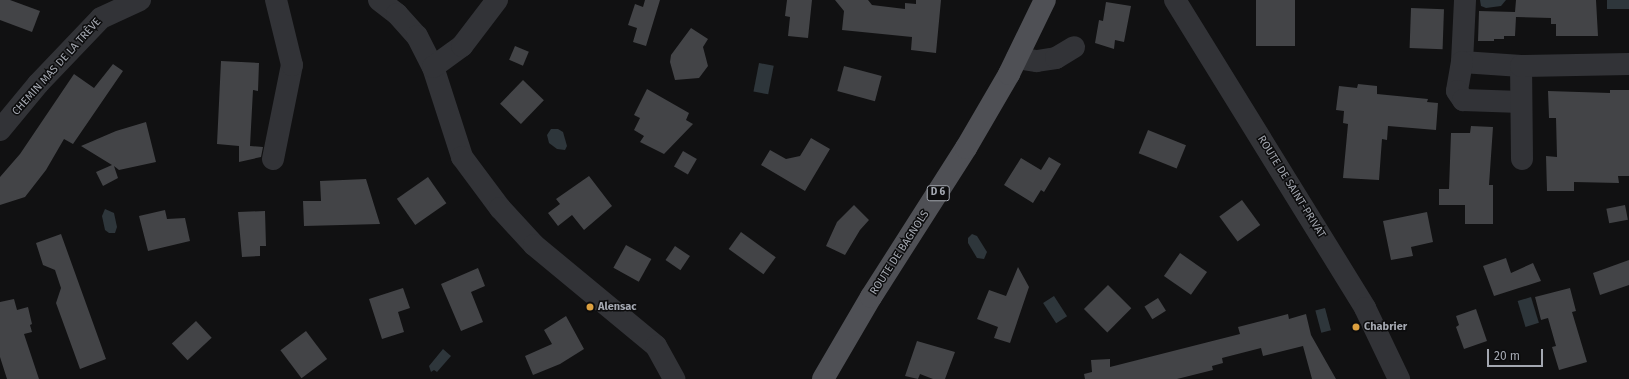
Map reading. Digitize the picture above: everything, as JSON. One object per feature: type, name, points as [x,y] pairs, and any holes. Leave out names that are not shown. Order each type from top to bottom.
[{"type":"main road","name":"ROUTE DE BAGNOLS","points":[[823,379],[871,297],[966,148],[1017,58],[1046,1]]},
{"type":"street","name":"CHEMIN MAS DE LA TRÊVE","points":[[0,130],[38,84],[101,18],[140,0]]},
{"type":"street","points":[[273,159],[292,65],[276,0]]},
{"type":"street","points":[[379,0],[397,14],[417,36],[433,67],[462,156],[500,208],[534,245],[656,346],[674,379]]},
{"type":"street","points":[[433,67],[462,46],[496,0]]},
{"type":"street","name":"ROUTE DE SAINT-PRIVAT","points":[[1175,0],[1365,308],[1399,379]]},
{"type":"street","points":[[1464,0],[1462,62],[1457,91],[1463,100],[1521,102]]},
{"type":"street","points":[[1017,58],[1037,61],[1056,58],[1074,47]]},
{"type":"street","points":[[1462,62],[1521,66],[1629,64]]},
{"type":"street","points":[[1521,66],[1522,159]]},
{"type":"shaded area","points":[[1480,0],[1506,0],[1501,6],[1486,8],[1481,6]]},
{"type":"shaded area","points":[[1607,0],[1629,0],[1629,9],[1607,9]]},
{"type":"shaded area","points":[[759,63],[774,66],[768,94],[753,91]]},
{"type":"shaded area","points":[[551,129],[558,129],[563,132],[567,146],[565,150],[557,149],[549,143],[547,135]]},
{"type":"shaded area","points":[[105,209],[114,213],[117,227],[115,233],[109,233],[105,230],[102,216]]},
{"type":"shaded area","points":[[972,234],[977,236],[987,252],[984,259],[977,258],[968,243],[968,238]]},
{"type":"shaded area","points":[[1054,296],[1067,316],[1056,323],[1043,303]]},
{"type":"shaded area","points":[[1531,297],[1539,323],[1526,327],[1518,301]]},
{"type":"shaded area","points":[[1325,308],[1331,330],[1321,333],[1315,311]]},
{"type":"shaded area","points":[[443,349],[451,356],[437,372],[434,370],[431,372],[429,366]]},
{"type":"building","points":[[0,0],[10,0],[40,11],[32,32],[0,20]]},
{"type":"building","points":[[645,0],[660,0],[646,46],[633,42],[637,28],[628,25],[635,4],[643,7]]},
{"type":"building","points":[[787,0],[812,0],[808,38],[788,36],[790,17],[785,16]]},
{"type":"building","points":[[835,0],[868,0],[872,5],[905,9],[905,3],[916,4],[916,0],[941,0],[936,53],[911,50],[912,37],[842,30],[844,11]]},
{"type":"building","points":[[1256,0],[1295,0],[1295,46],[1256,46]]},
{"type":"building","points":[[1516,0],[1596,0],[1598,36],[1556,36],[1556,24],[1551,24],[1551,18],[1516,17],[1515,36],[1504,36],[1504,39],[1494,39],[1494,41],[1478,41],[1479,11],[1515,12]]},
{"type":"building","points":[[1106,2],[1131,6],[1124,42],[1115,40],[1114,49],[1095,43],[1099,20],[1103,21]]},
{"type":"building","points":[[1411,8],[1444,9],[1443,49],[1410,48]]},
{"type":"building","points":[[691,28],[708,39],[703,47],[708,66],[699,78],[675,80],[670,62],[671,55]]},
{"type":"building","points":[[515,46],[529,52],[523,66],[509,60]]},
{"type":"building","points":[[221,61],[259,63],[258,91],[253,90],[250,146],[263,147],[261,157],[239,162],[239,146],[217,144]]},
{"type":"building","points":[[113,64],[123,71],[73,144],[64,139],[46,170],[25,197],[0,205],[0,177],[20,154],[74,74],[94,88]]},
{"type":"building","points":[[844,66],[882,76],[875,101],[837,91]]},
{"type":"building","points":[[523,80],[544,100],[521,124],[500,104]]},
{"type":"building","points":[[1358,84],[1377,86],[1377,94],[1428,99],[1427,102],[1438,103],[1436,130],[1388,126],[1387,140],[1382,139],[1379,180],[1343,178],[1348,124],[1343,123],[1344,111],[1336,110],[1339,86],[1357,88]]},
{"type":"building","points":[[647,89],[689,113],[686,120],[693,124],[664,154],[640,142],[644,136],[634,130],[640,118],[634,115]]},
{"type":"building","points":[[1610,90],[1629,90],[1629,176],[1618,176],[1619,183],[1574,182],[1574,191],[1547,191],[1546,156],[1557,157],[1556,118],[1549,118],[1548,91],[1610,93]]},
{"type":"building","points":[[146,122],[156,162],[119,170],[114,166],[118,178],[103,186],[96,172],[112,165],[81,146],[116,131]]},
{"type":"building","points":[[1471,126],[1493,127],[1489,185],[1493,185],[1493,224],[1465,224],[1465,205],[1439,205],[1439,189],[1449,189],[1451,133],[1470,133]]},
{"type":"building","points":[[1148,130],[1186,145],[1177,169],[1139,153]]},
{"type":"building","points":[[811,138],[830,149],[805,191],[761,165],[770,150],[786,159],[800,156]]},
{"type":"building","points":[[683,151],[697,159],[688,175],[674,167]]},
{"type":"building","points":[[1049,157],[1061,164],[1044,192],[1041,190],[1033,203],[1004,185],[1021,158],[1041,170]]},
{"type":"building","points":[[589,176],[612,206],[584,230],[572,215],[558,226],[548,213],[560,204],[556,199]]},
{"type":"building","points":[[428,177],[446,203],[415,225],[397,199]]},
{"type":"building","points":[[366,179],[380,224],[304,226],[303,201],[321,201],[320,181]]},
{"type":"building","points":[[1242,200],[1260,225],[1238,242],[1219,216]]},
{"type":"building","points":[[854,205],[869,220],[860,230],[845,255],[826,246],[837,222]]},
{"type":"building","points":[[1625,205],[1628,220],[1609,223],[1606,209]]},
{"type":"building","points":[[165,210],[167,219],[185,218],[190,241],[148,251],[139,216]]},
{"type":"building","points":[[265,211],[266,246],[260,246],[260,256],[242,257],[238,212]]},
{"type":"building","points":[[1427,212],[1433,242],[1411,247],[1413,256],[1391,260],[1383,221]]},
{"type":"building","points":[[741,232],[776,257],[763,274],[729,249]]},
{"type":"building","points":[[61,234],[106,359],[80,369],[56,303],[61,288],[55,270],[43,265],[36,243]]},
{"type":"building","points":[[626,245],[651,259],[639,282],[613,268]]},
{"type":"building","points":[[675,246],[690,256],[680,270],[665,260]]},
{"type":"building","points":[[1180,253],[1207,272],[1191,295],[1164,276]]},
{"type":"building","points":[[1506,258],[1511,273],[1533,263],[1541,281],[1494,296],[1483,266]]},
{"type":"building","points":[[1629,260],[1629,285],[1600,295],[1593,273]]},
{"type":"building","points":[[1018,267],[1029,287],[1010,343],[994,338],[998,327],[977,319],[989,290],[1006,296]]},
{"type":"building","points":[[478,268],[485,286],[471,292],[483,322],[461,331],[441,284]]},
{"type":"building","points":[[1108,285],[1131,308],[1107,332],[1084,309]]},
{"type":"building","points":[[403,288],[410,308],[398,312],[404,332],[382,339],[369,299]]},
{"type":"building","points":[[1570,288],[1576,311],[1572,312],[1587,362],[1559,370],[1552,347],[1556,346],[1548,318],[1541,320],[1535,297]]},
{"type":"building","points":[[1158,298],[1166,311],[1152,319],[1144,306]]},
{"type":"building","points":[[14,299],[17,310],[28,307],[32,324],[30,325],[32,332],[24,334],[39,379],[7,379],[0,357],[0,302]]},
{"type":"building","points":[[1476,309],[1487,341],[1464,349],[1456,327],[1459,325],[1456,316]]},
{"type":"building","points":[[1288,314],[1289,319],[1306,314],[1311,335],[1336,379],[1312,379],[1303,346],[1263,356],[1261,348],[1222,358],[1223,363],[1212,366],[1213,370],[1177,379],[1085,379],[1084,374],[1092,372],[1091,360],[1110,359],[1110,367],[1240,334],[1238,327]]},
{"type":"building","points":[[566,316],[584,349],[560,364],[533,375],[525,356],[552,344],[544,330]]},
{"type":"building","points":[[196,321],[212,338],[188,360],[172,344]]},
{"type":"building","points":[[306,331],[327,359],[302,378],[280,350]]},
{"type":"building","points":[[917,341],[955,352],[945,379],[933,379],[920,374],[918,379],[905,376]]},
{"type":"place","name":"Alensac","points":[[590,307]]},
{"type":"place","name":"Chabrier","points":[[1356,327]]}]
